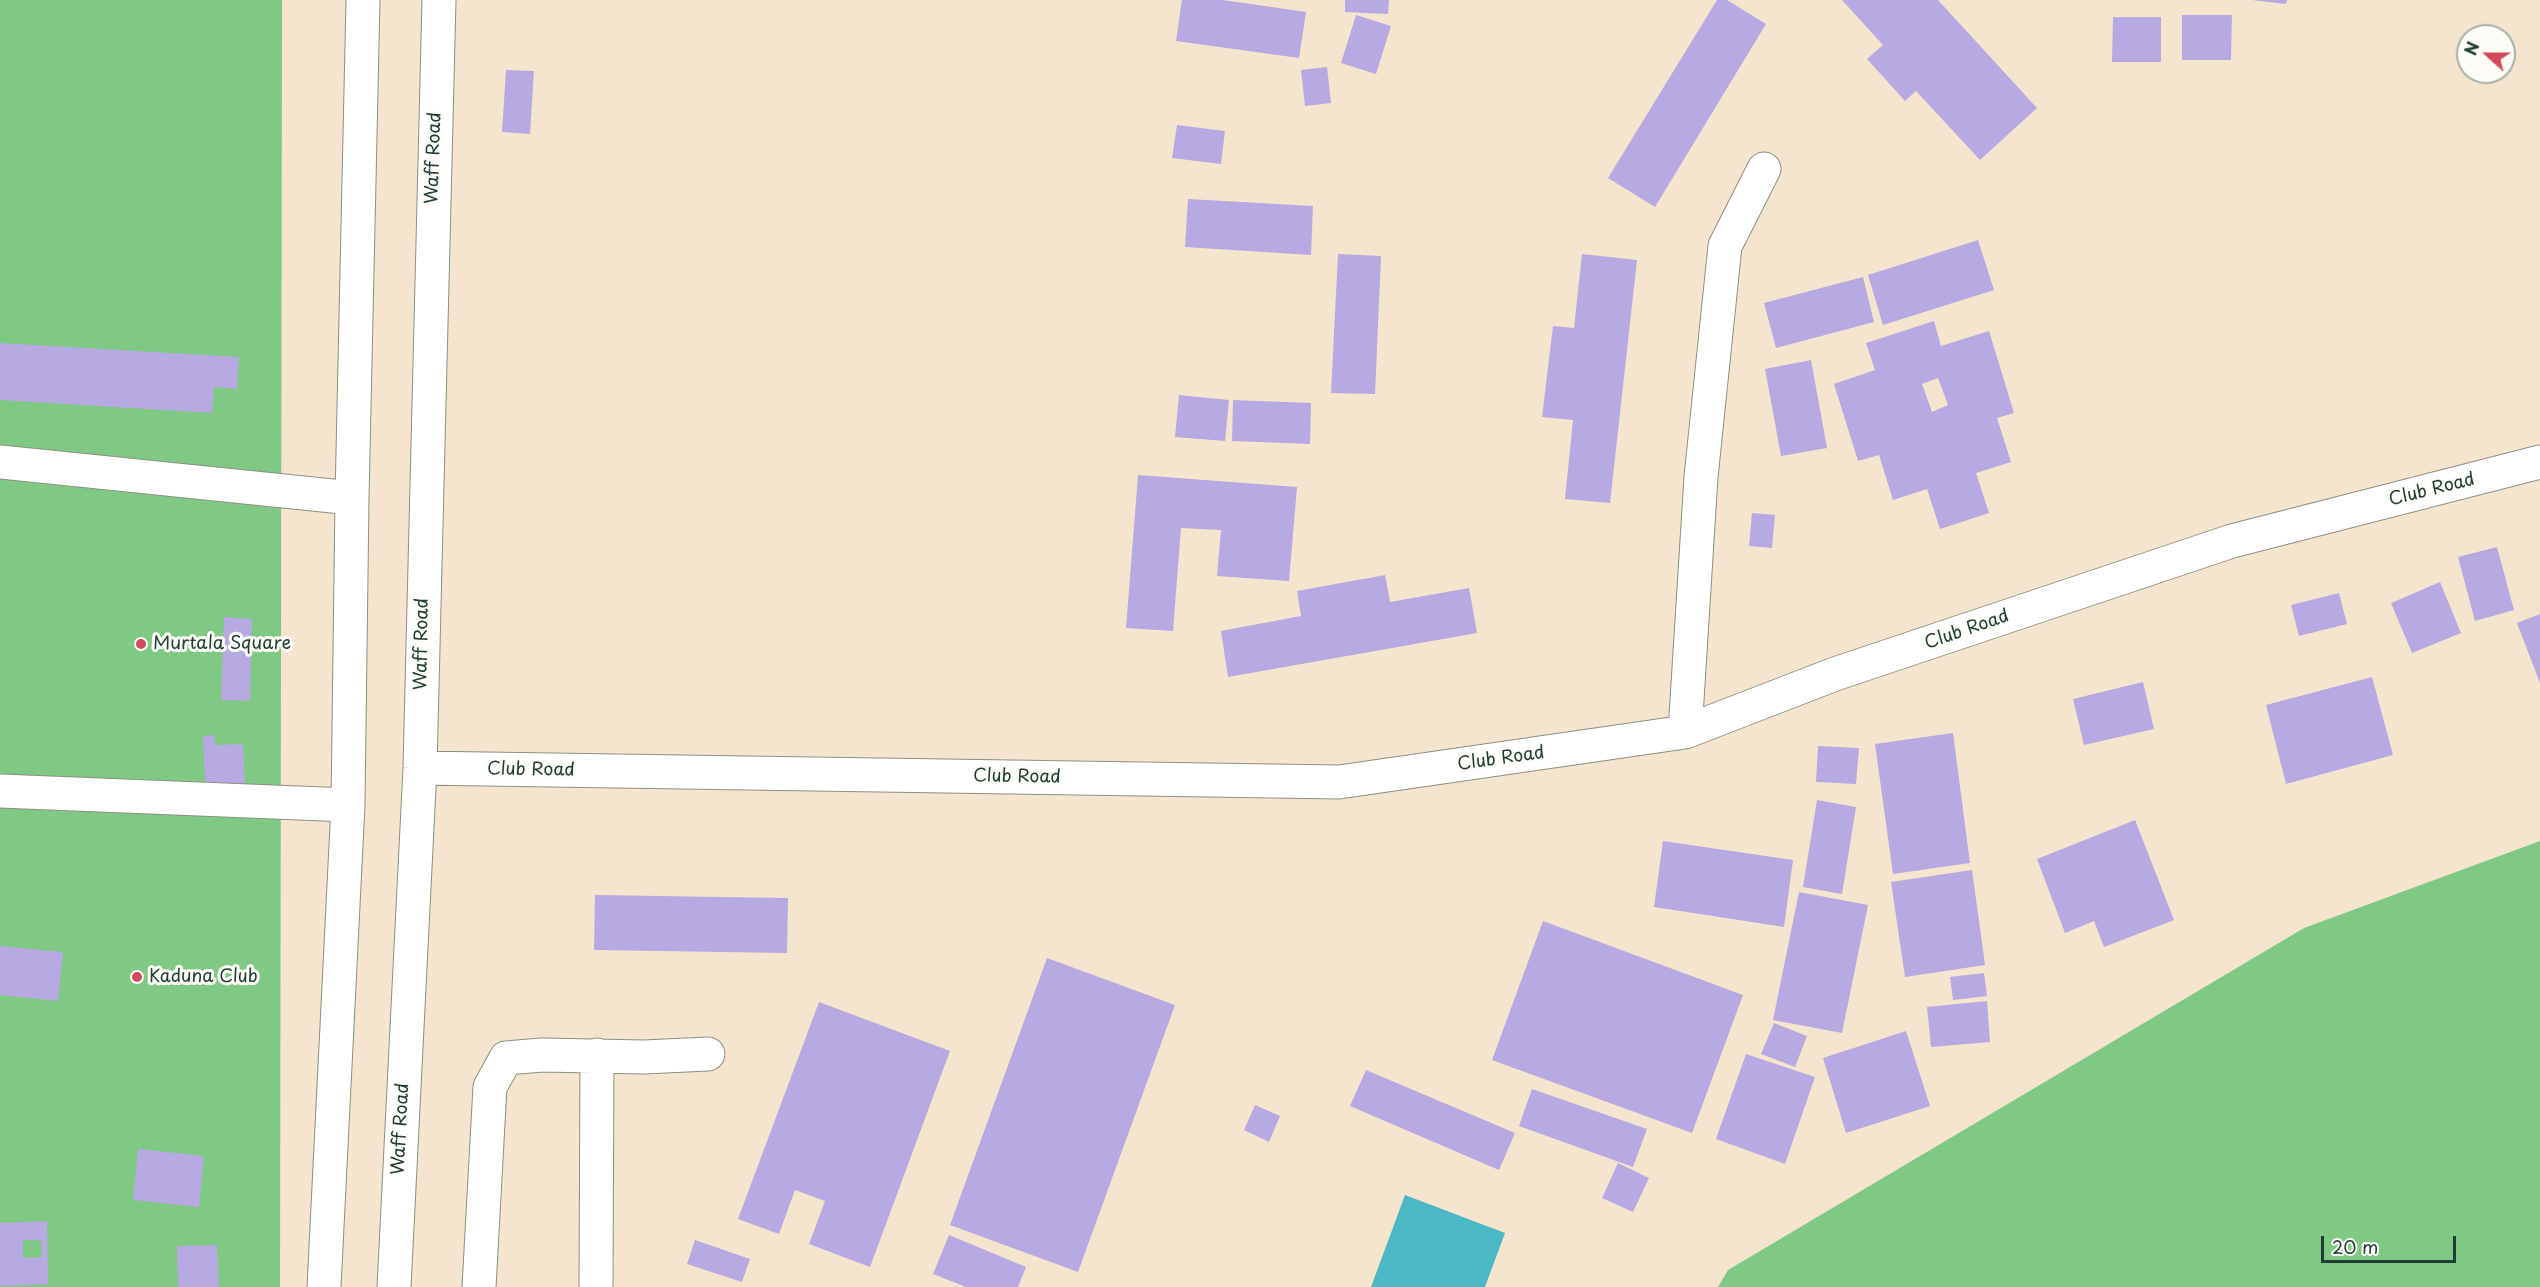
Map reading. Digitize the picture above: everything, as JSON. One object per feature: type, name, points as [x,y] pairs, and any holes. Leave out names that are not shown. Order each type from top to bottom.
[{"type":"street","points":[[324,1287],[348,805],[363,0]]},
{"type":"street","name":"Waff Road","points":[[394,1287],[420,768],[439,0]]},
{"type":"street","points":[[1685,732],[1701,477],[1725,246],[1764,169]]},
{"type":"street","points":[[0,462],[352,498]]},
{"type":"street","name":"Club Road","points":[[420,768],[1339,782],[1685,732],[1835,674],[2232,541],[2540,462]]},
{"type":"street","points":[[0,792],[348,805]]},
{"type":"street","points":[[479,1287],[490,1087],[506,1058],[542,1055],[644,1057],[708,1054]]},
{"type":"street","points":[[596,1287],[597,1055]]},
{"type":"green space","name":"Murtala Square","points":[[0,0],[282,0],[280,1287],[0,1287]]},
{"type":"green space","points":[[2540,841],[2540,1287],[1718,1287],[1728,1270],[2304,928]]},
{"type":"water","points":[[1405,1195],[1505,1233],[1485,1287],[1371,1287]]},
{"type":"building","points":[[1182,0],[1223,0],[1306,12],[1299,58],[1176,41]]},
{"type":"building","points":[[1345,0],[1389,0],[1388,14],[1345,12]]},
{"type":"building","points":[[1717,0],[1727,0],[1766,24],[1655,207],[1608,178]]},
{"type":"building","points":[[1842,0],[1938,0],[2037,108],[1980,160],[1916,91],[1905,101],[1867,59],[1883,45]]},
{"type":"building","points":[[2252,0],[2287,0],[2286,4]]},
{"type":"building","points":[[1356,15],[1391,26],[1376,74],[1341,63]]},
{"type":"building","points":[[2182,15],[2232,15],[2231,60],[2182,60]]},
{"type":"building","points":[[2113,17],[2161,17],[2161,62],[2112,62]]},
{"type":"building","points":[[1327,67],[1331,103],[1305,106],[1301,70]]},
{"type":"building","points":[[506,70],[534,71],[530,134],[502,132]]},
{"type":"building","points":[[1177,125],[1225,131],[1221,164],[1172,158]]},
{"type":"building","points":[[1188,199],[1313,206],[1311,255],[1185,247]]},
{"type":"building","points":[[1978,240],[1994,290],[1883,325],[1868,275]]},
{"type":"building","points":[[1338,254],[1381,256],[1375,394],[1331,393]]},
{"type":"building","points":[[1582,254],[1637,260],[1610,503],[1565,499],[1573,420],[1542,417],[1553,326],[1574,328]]},
{"type":"building","points":[[1863,277],[1874,322],[1776,348],[1764,303]]},
{"type":"building","points":[[1934,321],[1941,346],[1989,331],[2014,413],[1997,418],[2011,462],[1976,473],[1989,513],[1940,529],[1927,489],[1893,500],[1879,455],[1858,461],[1834,384],[1875,370],[1866,343]],"holes":[[[1938,378],[1948,405],[1932,412],[1922,384]]]},
{"type":"building","points":[[0,343],[239,357],[237,389],[214,387],[212,413],[0,400]]},
{"type":"building","points":[[1811,360],[1827,448],[1781,456],[1765,369]]},
{"type":"building","points":[[1179,395],[1229,400],[1225,441],[1175,437]]},
{"type":"building","points":[[1233,400],[1311,403],[1310,444],[1232,441]]},
{"type":"building","points":[[1138,475],[1297,487],[1289,581],[1217,576],[1221,530],[1181,528],[1173,631],[1126,628]]},
{"type":"building","points":[[1752,513],[1775,515],[1772,548],[1749,546]]},
{"type":"building","points":[[2497,547],[2514,610],[2475,621],[2458,557]]},
{"type":"building","points":[[1385,575],[1390,602],[1469,588],[1477,633],[1228,677],[1221,631],[1301,616],[1297,591]]},
{"type":"building","points":[[2440,582],[2461,633],[2412,653],[2391,603]]},
{"type":"building","points":[[2339,593],[2347,624],[2299,636],[2291,605]]},
{"type":"building","points":[[2540,614],[2540,683],[2517,623]]},
{"type":"building","points":[[224,617],[252,619],[250,701],[221,700]]},
{"type":"building","points":[[2372,677],[2393,755],[2286,784],[2266,705]]},
{"type":"building","points":[[2143,682],[2154,729],[2084,745],[2073,699]]},
{"type":"building","points":[[1953,733],[1970,863],[1893,874],[1875,744]]},
{"type":"building","points":[[214,735],[215,745],[243,744],[245,784],[205,785],[203,736]]},
{"type":"building","points":[[1818,746],[1859,748],[1856,784],[1816,782]]},
{"type":"building","points":[[1817,800],[1856,807],[1842,894],[1803,887]]},
{"type":"building","points":[[2135,820],[2174,920],[2104,947],[2094,921],[2065,933],[2037,859]]},
{"type":"building","points":[[1663,841],[1793,860],[1784,927],[1654,907]]},
{"type":"building","points":[[1972,870],[1985,965],[1905,977],[1891,882]]},
{"type":"building","points":[[1799,892],[1868,905],[1842,1033],[1773,1020]]},
{"type":"building","points":[[595,895],[788,898],[787,953],[594,950]]},
{"type":"building","points":[[1543,921],[1743,995],[1692,1133],[1492,1060]]},
{"type":"building","points":[[0,946],[63,952],[58,1001],[0,995]]},
{"type":"building","points":[[1047,958],[1175,1005],[1078,1272],[950,1225]]},
{"type":"building","points":[[1984,973],[1987,996],[1953,1000],[1950,977]]},
{"type":"building","points":[[1987,1001],[1990,1042],[1931,1047],[1927,1007]]},
{"type":"building","points":[[819,1002],[950,1051],[870,1267],[809,1244],[825,1201],[795,1190],[779,1234],[738,1219]]},
{"type":"building","points":[[1774,1023],[1807,1036],[1795,1067],[1761,1054]]},
{"type":"building","points":[[1906,1031],[1930,1106],[1846,1133],[1823,1058]]},
{"type":"building","points":[[1746,1054],[1815,1077],[1785,1164],[1716,1139]]},
{"type":"building","points":[[1366,1070],[1515,1133],[1499,1170],[1350,1106]]},
{"type":"building","points":[[1532,1089],[1647,1129],[1633,1167],[1519,1126]]},
{"type":"building","points":[[1255,1105],[1280,1116],[1269,1142],[1244,1130]]},
{"type":"building","points":[[138,1149],[204,1156],[199,1207],[133,1200]]},
{"type":"building","points":[[1618,1163],[1649,1178],[1633,1212],[1602,1198]]},
{"type":"building","points":[[47,1221],[48,1284],[0,1286],[0,1223]],"holes":[[[23,1240],[41,1240],[42,1257],[23,1258]]]},
{"type":"building","points":[[949,1235],[1026,1267],[1018,1287],[966,1287],[933,1274]]},
{"type":"building","points":[[695,1240],[750,1259],[742,1282],[687,1264]]},
{"type":"building","points":[[217,1245],[219,1287],[178,1287],[177,1246]]},
{"type":"place","name":"Murtala Square","points":[[141,644]]},
{"type":"place","name":"Kaduna Club","points":[[137,977]]}]
